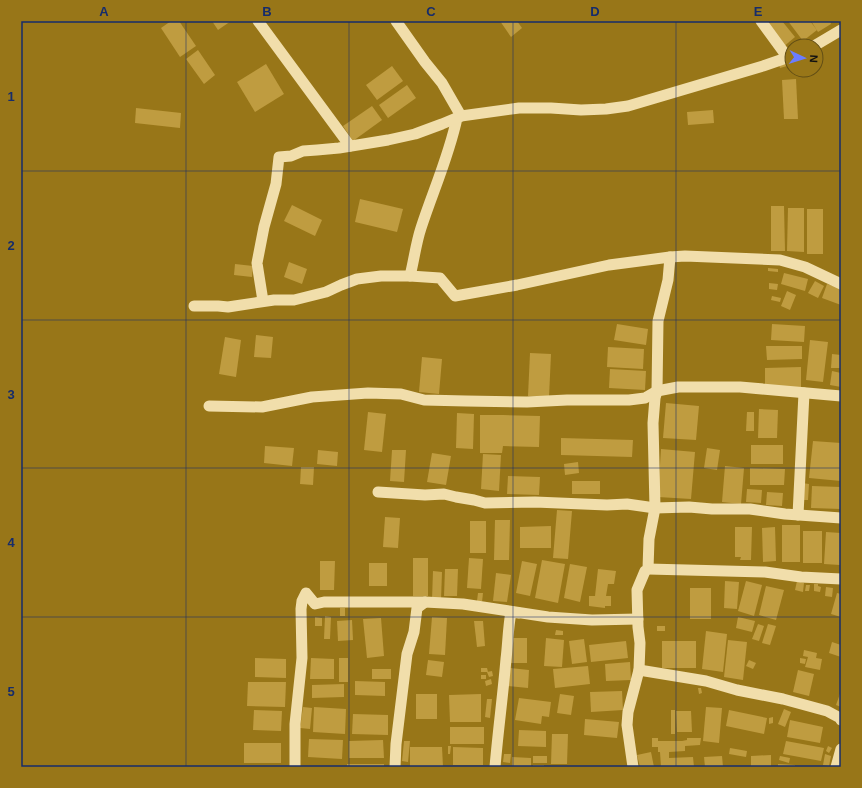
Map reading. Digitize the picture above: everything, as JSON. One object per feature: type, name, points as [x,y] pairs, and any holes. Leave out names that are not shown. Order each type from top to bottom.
[{"type":"street","points":[[258,21],[350,146]]},
{"type":"street","points":[[396,21],[442,83],[462,116]]},
{"type":"street","points":[[761,21],[784,50]]},
{"type":"street","points":[[824,40],[841,30]]},
{"type":"street","points":[[263,301],[257,263],[264,228],[276,184],[279,157],[291,156],[303,150],[317,150],[365,144],[415,134],[462,116],[519,108],[581,110],[628,106],[784,59]]},
{"type":"street","points":[[410,276],[420,229],[445,163],[457,118],[462,116]]},
{"type":"street","points":[[633,767],[627,724],[628,712],[639,670],[640,643],[637,590],[645,571],[648,569],[649,539],[655,508],[653,423],[655,398],[657,392],[658,321],[668,280],[670,257]]},
{"type":"street","points":[[194,306],[228,307],[263,301],[294,300],[326,292],[357,279],[381,276],[440,278],[455,296],[517,285],[609,265],[670,257],[780,260],[805,267],[841,284]]},
{"type":"street","points":[[209,406],[262,407],[312,397],[368,393],[401,394],[424,400],[527,402],[567,400],[629,400],[645,398],[657,392],[678,387],[740,388],[841,396]]},
{"type":"street","points":[[798,515],[804,393]]},
{"type":"street","points":[[378,492],[425,495],[444,494],[485,503],[535,502],[607,505],[627,504],[655,508],[690,507],[712,509],[750,509],[798,515],[841,518]]},
{"type":"street","points":[[648,569],[765,572],[801,577],[841,579]]},
{"type":"street","points":[[294,767],[295,724],[302,658],[302,601],[306,593],[315,604],[324,602],[425,602],[463,604],[548,617],[592,620],[638,618]]},
{"type":"street","points":[[395,767],[396,744],[407,654],[414,632],[417,608],[425,602]]},
{"type":"street","points":[[495,767],[511,612],[522,613]]},
{"type":"street","points":[[639,670],[706,681],[737,690],[783,699],[827,711],[841,720]]},
{"type":"street","points":[[836,767],[841,749]]},
{"type":"building","points":[[171,21],[179,21],[196,46],[180,57],[161,28]]},
{"type":"building","points":[[212,21],[231,21],[218,30]]},
{"type":"building","points":[[500,21],[517,21],[522,28],[511,37]]},
{"type":"building","points":[[772,21],[782,21],[795,37],[784,38],[784,46],[782,48],[765,26]]},
{"type":"building","points":[[788,21],[810,21],[817,30],[807,38],[801,38]]},
{"type":"building","points":[[811,21],[830,21],[831,24],[818,32]]},
{"type":"building","points":[[198,50],[215,75],[204,84],[186,59]]},
{"type":"building","points":[[784,63],[784,67],[780,68],[779,65]]},
{"type":"building","points":[[266,64],[284,94],[255,112],[237,82]]},
{"type":"building","points":[[392,66],[403,81],[377,100],[366,85]]},
{"type":"building","points":[[796,79],[798,119],[784,119],[782,80]]},
{"type":"building","points":[[407,85],[416,98],[388,118],[379,105]]},
{"type":"building","points":[[372,106],[382,120],[353,141],[343,126]]},
{"type":"building","points":[[136,108],[181,113],[180,128],[135,123]]},
{"type":"building","points":[[713,110],[714,123],[688,125],[687,112]]},
{"type":"building","points":[[360,199],[403,209],[397,232],[355,222]]},
{"type":"building","points":[[292,205],[322,220],[315,236],[284,221]]},
{"type":"building","points":[[771,206],[784,206],[785,251],[771,251]]},
{"type":"building","points":[[788,208],[804,208],[804,252],[787,251]]},
{"type":"building","points":[[807,209],[823,209],[823,254],[807,254]]},
{"type":"building","points":[[289,262],[307,269],[302,284],[284,277]]},
{"type":"building","points":[[235,264],[253,266],[252,277],[234,275]]},
{"type":"building","points":[[768,268],[778,269],[778,272],[768,271]]},
{"type":"building","points":[[784,273],[808,279],[805,291],[781,284]]},
{"type":"building","points":[[815,281],[824,286],[818,298],[808,293]]},
{"type":"building","points":[[769,283],[778,284],[777,290],[769,289]]},
{"type":"building","points":[[827,284],[841,288],[841,305],[822,298]]},
{"type":"building","points":[[787,291],[796,295],[790,310],[781,306]]},
{"type":"building","points":[[772,296],[781,298],[780,302],[771,300]]},
{"type":"building","points":[[617,324],[648,329],[646,345],[614,340]]},
{"type":"building","points":[[772,324],[805,326],[804,342],[771,340]]},
{"type":"building","points":[[256,335],[273,337],[271,358],[254,357]]},
{"type":"building","points":[[225,337],[241,340],[236,377],[219,374]]},
{"type":"building","points":[[810,340],[828,342],[823,382],[806,380]]},
{"type":"building","points":[[766,346],[802,346],[802,359],[767,360]]},
{"type":"building","points":[[608,347],[644,349],[643,369],[607,367]]},
{"type":"building","points":[[530,353],[551,354],[549,397],[528,396]]},
{"type":"building","points":[[832,354],[841,355],[841,368],[831,368]]},
{"type":"building","points":[[422,357],[442,359],[439,394],[419,392]]},
{"type":"building","points":[[801,367],[801,387],[765,387],[765,368]]},
{"type":"building","points":[[610,369],[646,371],[645,390],[609,388]]},
{"type":"building","points":[[832,371],[841,373],[841,387],[830,385]]},
{"type":"building","points":[[666,403],[699,406],[696,440],[663,438]]},
{"type":"building","points":[[759,409],[778,410],[777,438],[758,438]]},
{"type":"building","points":[[368,412],[386,414],[382,452],[364,450]]},
{"type":"building","points":[[747,412],[754,412],[754,431],[746,431]]},
{"type":"building","points":[[457,413],[474,414],[473,449],[456,448]]},
{"type":"building","points":[[480,415],[540,416],[539,447],[503,446],[502,453],[480,453]]},
{"type":"building","points":[[561,438],[633,440],[632,457],[561,455]]},
{"type":"building","points":[[813,441],[841,443],[841,481],[809,478]]},
{"type":"building","points":[[751,445],[783,445],[783,464],[751,464]]},
{"type":"building","points":[[265,446],[294,448],[292,466],[264,463]]},
{"type":"building","points":[[707,448],[720,450],[717,470],[704,468]]},
{"type":"building","points":[[661,449],[695,452],[691,499],[658,497]]},
{"type":"building","points":[[318,450],[338,452],[337,466],[317,464]]},
{"type":"building","points":[[392,450],[406,450],[404,482],[390,481]]},
{"type":"building","points":[[432,453],[451,456],[446,485],[427,482]]},
{"type":"building","points":[[483,454],[501,455],[499,491],[481,489]]},
{"type":"building","points":[[578,462],[579,473],[565,475],[564,464]]},
{"type":"building","points":[[725,466],[744,468],[741,504],[722,502]]},
{"type":"building","points":[[301,467],[314,467],[313,485],[300,484]]},
{"type":"building","points":[[750,468],[785,469],[784,485],[750,485]]},
{"type":"building","points":[[508,476],[540,477],[539,495],[507,494]]},
{"type":"building","points":[[572,481],[600,481],[600,494],[572,494]]},
{"type":"building","points":[[802,483],[809,484],[808,500],[801,500]]},
{"type":"building","points":[[812,486],[841,487],[841,509],[811,508]]},
{"type":"building","points":[[747,489],[762,490],[761,503],[746,502]]},
{"type":"building","points":[[767,492],[783,493],[782,506],[766,505]]},
{"type":"building","points":[[557,510],[572,511],[568,559],[553,558]]},
{"type":"building","points":[[385,517],[400,518],[398,548],[383,547]]},
{"type":"building","points":[[495,520],[510,520],[509,560],[494,560]]},
{"type":"building","points":[[470,521],[486,521],[486,553],[470,553]]},
{"type":"building","points":[[782,525],[800,525],[800,562],[782,562]]},
{"type":"building","points":[[551,526],[551,548],[520,548],[520,527]]},
{"type":"building","points":[[735,527],[752,527],[751,560],[740,560],[741,557],[735,557]]},
{"type":"building","points":[[775,527],[776,561],[763,562],[762,528]]},
{"type":"building","points":[[803,531],[822,531],[822,563],[803,563]]},
{"type":"building","points":[[826,532],[841,533],[840,565],[824,564]]},
{"type":"building","points":[[413,558],[428,558],[428,596],[413,596]]},
{"type":"building","points":[[469,558],[483,559],[481,589],[467,588]]},
{"type":"building","points":[[542,560],[565,564],[558,603],[535,598]]},
{"type":"building","points":[[320,561],[335,561],[334,590],[320,590]]},
{"type":"building","points":[[522,561],[537,564],[530,596],[516,593]]},
{"type":"building","points":[[369,563],[387,563],[387,586],[369,586]]},
{"type":"building","points":[[570,564],[587,567],[580,602],[564,598]]},
{"type":"building","points":[[445,569],[458,569],[457,596],[444,596]]},
{"type":"building","points":[[598,569],[616,571],[614,584],[608,584],[606,596],[611,596],[611,606],[605,606],[605,608],[589,606],[589,596],[595,596]]},
{"type":"building","points":[[433,571],[442,572],[441,600],[432,600]]},
{"type":"building","points":[[496,573],[511,575],[507,602],[493,601]]},
{"type":"building","points":[[725,581],[739,582],[737,609],[724,608]]},
{"type":"building","points":[[746,581],[762,585],[754,616],[738,611]]},
{"type":"building","points":[[797,581],[804,583],[803,592],[795,590]]},
{"type":"building","points":[[814,584],[818,584],[818,586],[821,587],[820,592],[814,591]]},
{"type":"building","points":[[806,585],[810,585],[809,591],[805,591]]},
{"type":"building","points":[[766,586],[784,590],[776,620],[759,615]]},
{"type":"building","points":[[826,587],[833,588],[832,597],[825,596]]},
{"type":"building","points":[[690,588],[711,588],[711,619],[690,619]]},
{"type":"building","points":[[478,593],[483,593],[482,602],[477,601]]},
{"type":"building","points":[[837,593],[841,594],[841,617],[831,614]]},
{"type":"building","points":[[340,608],[345,608],[345,616],[340,616]]},
{"type":"building","points":[[325,616],[331,617],[330,639],[324,639]]},
{"type":"building","points":[[315,617],[322,618],[322,626],[315,626]]},
{"type":"building","points":[[432,617],[447,618],[445,655],[429,654]]},
{"type":"building","points":[[738,617],[755,621],[752,632],[736,628]]},
{"type":"building","points":[[381,618],[384,656],[367,658],[363,619]]},
{"type":"building","points":[[352,620],[353,640],[338,641],[337,621]]},
{"type":"building","points":[[474,621],[483,621],[485,646],[477,647]]},
{"type":"building","points":[[758,624],[764,626],[759,641],[752,639]]},
{"type":"building","points":[[768,624],[776,626],[770,645],[762,643]]},
{"type":"building","points":[[657,626],[665,626],[665,631],[657,631]]},
{"type":"building","points":[[556,630],[563,631],[563,635],[555,635]]},
{"type":"building","points":[[706,631],[727,634],[723,672],[702,669]]},
{"type":"building","points":[[510,638],[527,638],[527,663],[510,663]]},
{"type":"building","points":[[546,638],[564,640],[562,667],[544,666]]},
{"type":"building","points":[[584,639],[587,662],[572,664],[569,641]]},
{"type":"building","points":[[728,640],[747,642],[743,680],[724,677]]},
{"type":"building","points":[[626,641],[628,658],[591,662],[589,645]]},
{"type":"building","points":[[662,641],[696,641],[696,668],[662,668]]},
{"type":"building","points":[[832,642],[841,645],[841,657],[829,653]]},
{"type":"building","points":[[804,650],[817,653],[816,658],[822,659],[820,670],[805,667],[808,657],[803,656]]},
{"type":"building","points":[[255,658],[286,659],[286,678],[255,677]]},
{"type":"building","points":[[311,658],[334,659],[334,679],[310,679]]},
{"type":"building","points":[[339,658],[348,658],[348,682],[339,682]]},
{"type":"building","points":[[800,658],[806,659],[805,664],[800,663]]},
{"type":"building","points":[[428,660],[444,662],[442,677],[426,675]]},
{"type":"building","points":[[749,660],[756,663],[753,669],[746,666]]},
{"type":"building","points":[[630,662],[631,680],[606,681],[605,664]]},
{"type":"building","points":[[588,666],[590,684],[555,688],[553,669]]},
{"type":"building","points":[[481,668],[487,668],[488,672],[481,672]]},
{"type":"building","points":[[510,668],[529,670],[528,688],[508,686]]},
{"type":"building","points":[[372,669],[391,669],[391,679],[372,679]]},
{"type":"building","points":[[798,670],[814,674],[809,696],[793,692]]},
{"type":"building","points":[[492,671],[493,676],[489,677],[487,672]]},
{"type":"building","points":[[481,675],[486,675],[486,679],[481,679]]},
{"type":"building","points":[[491,679],[492,684],[486,686],[485,681]]},
{"type":"building","points":[[355,681],[385,682],[385,696],[355,695]]},
{"type":"building","points":[[248,682],[286,682],[285,707],[247,706]]},
{"type":"building","points":[[344,684],[344,697],[312,698],[312,685]]},
{"type":"building","points":[[698,688],[701,688],[702,693],[699,694]]},
{"type":"building","points":[[622,691],[623,710],[591,712],[590,692]]},
{"type":"building","points":[[841,691],[841,707],[836,705]]},
{"type":"building","points":[[416,694],[437,694],[437,719],[416,719]]},
{"type":"building","points":[[481,694],[481,722],[450,722],[449,695]]},
{"type":"building","points":[[560,694],[574,696],[571,715],[557,713]]},
{"type":"building","points":[[519,698],[551,702],[549,717],[542,716],[541,724],[515,720]]},
{"type":"building","points":[[487,699],[492,699],[490,718],[485,717]]},
{"type":"building","points":[[303,707],[312,708],[310,729],[300,728]]},
{"type":"building","points":[[314,707],[346,709],[345,734],[313,732]]},
{"type":"building","points":[[706,707],[722,708],[719,743],[703,741]]},
{"type":"building","points":[[784,709],[791,712],[785,727],[778,724]]},
{"type":"building","points":[[254,710],[282,711],[281,731],[253,730]]},
{"type":"building","points":[[671,710],[675,710],[675,734],[671,734]]},
{"type":"building","points":[[729,710],[767,718],[764,734],[726,726]]},
{"type":"building","points":[[676,711],[691,711],[692,732],[677,732]]},
{"type":"building","points":[[353,714],[388,715],[388,735],[352,734]]},
{"type":"building","points":[[773,717],[773,723],[769,724],[769,718]]},
{"type":"building","points":[[585,719],[619,722],[617,738],[584,735]]},
{"type":"building","points":[[790,720],[823,727],[820,743],[787,737]]},
{"type":"building","points":[[450,727],[484,727],[484,744],[450,744]]},
{"type":"building","points":[[519,730],[546,731],[546,747],[518,746]]},
{"type":"building","points":[[552,734],[568,734],[567,764],[551,764]]},
{"type":"building","points":[[652,738],[658,738],[658,741],[682,741],[687,740],[687,738],[701,738],[700,745],[685,746],[685,751],[669,752],[669,758],[693,757],[694,767],[661,767],[660,752],[658,752],[658,747],[652,747]]},
{"type":"building","points":[[309,739],[343,740],[342,759],[308,757]]},
{"type":"building","points":[[383,740],[384,758],[349,758],[349,741]]},
{"type":"building","points":[[404,741],[410,741],[408,762],[402,761]]},
{"type":"building","points":[[786,741],[824,748],[821,761],[783,754]]},
{"type":"building","points":[[244,743],[281,743],[281,763],[244,763]]},
{"type":"building","points":[[448,746],[451,746],[450,754],[448,754]]},
{"type":"building","points":[[828,746],[832,748],[829,753],[826,751]]},
{"type":"building","points":[[410,747],[442,747],[443,767],[410,767]]},
{"type":"building","points":[[453,747],[483,748],[483,765],[453,765]]},
{"type":"building","points":[[730,748],[747,751],[746,757],[729,754]]},
{"type":"building","points":[[651,752],[654,767],[640,767],[637,755]]},
{"type":"building","points":[[504,754],[511,754],[510,763],[503,762]]},
{"type":"building","points":[[825,754],[831,756],[829,766],[823,765]]},
{"type":"building","points":[[771,755],[771,767],[751,767],[751,756]]},
{"type":"building","points":[[533,756],[547,756],[547,763],[533,763]]},
{"type":"building","points":[[722,756],[723,767],[705,767],[704,757]]},
{"type":"building","points":[[780,756],[790,758],[789,763],[779,760]]},
{"type":"building","points":[[512,757],[531,758],[531,767],[512,767]]},
{"type":"building","points":[[347,764],[384,764],[384,767],[347,767]]},
{"type":"building","points":[[778,764],[795,765],[795,767],[778,767]]},
{"type":"building","points":[[533,765],[544,765],[544,767],[533,767]]}]
